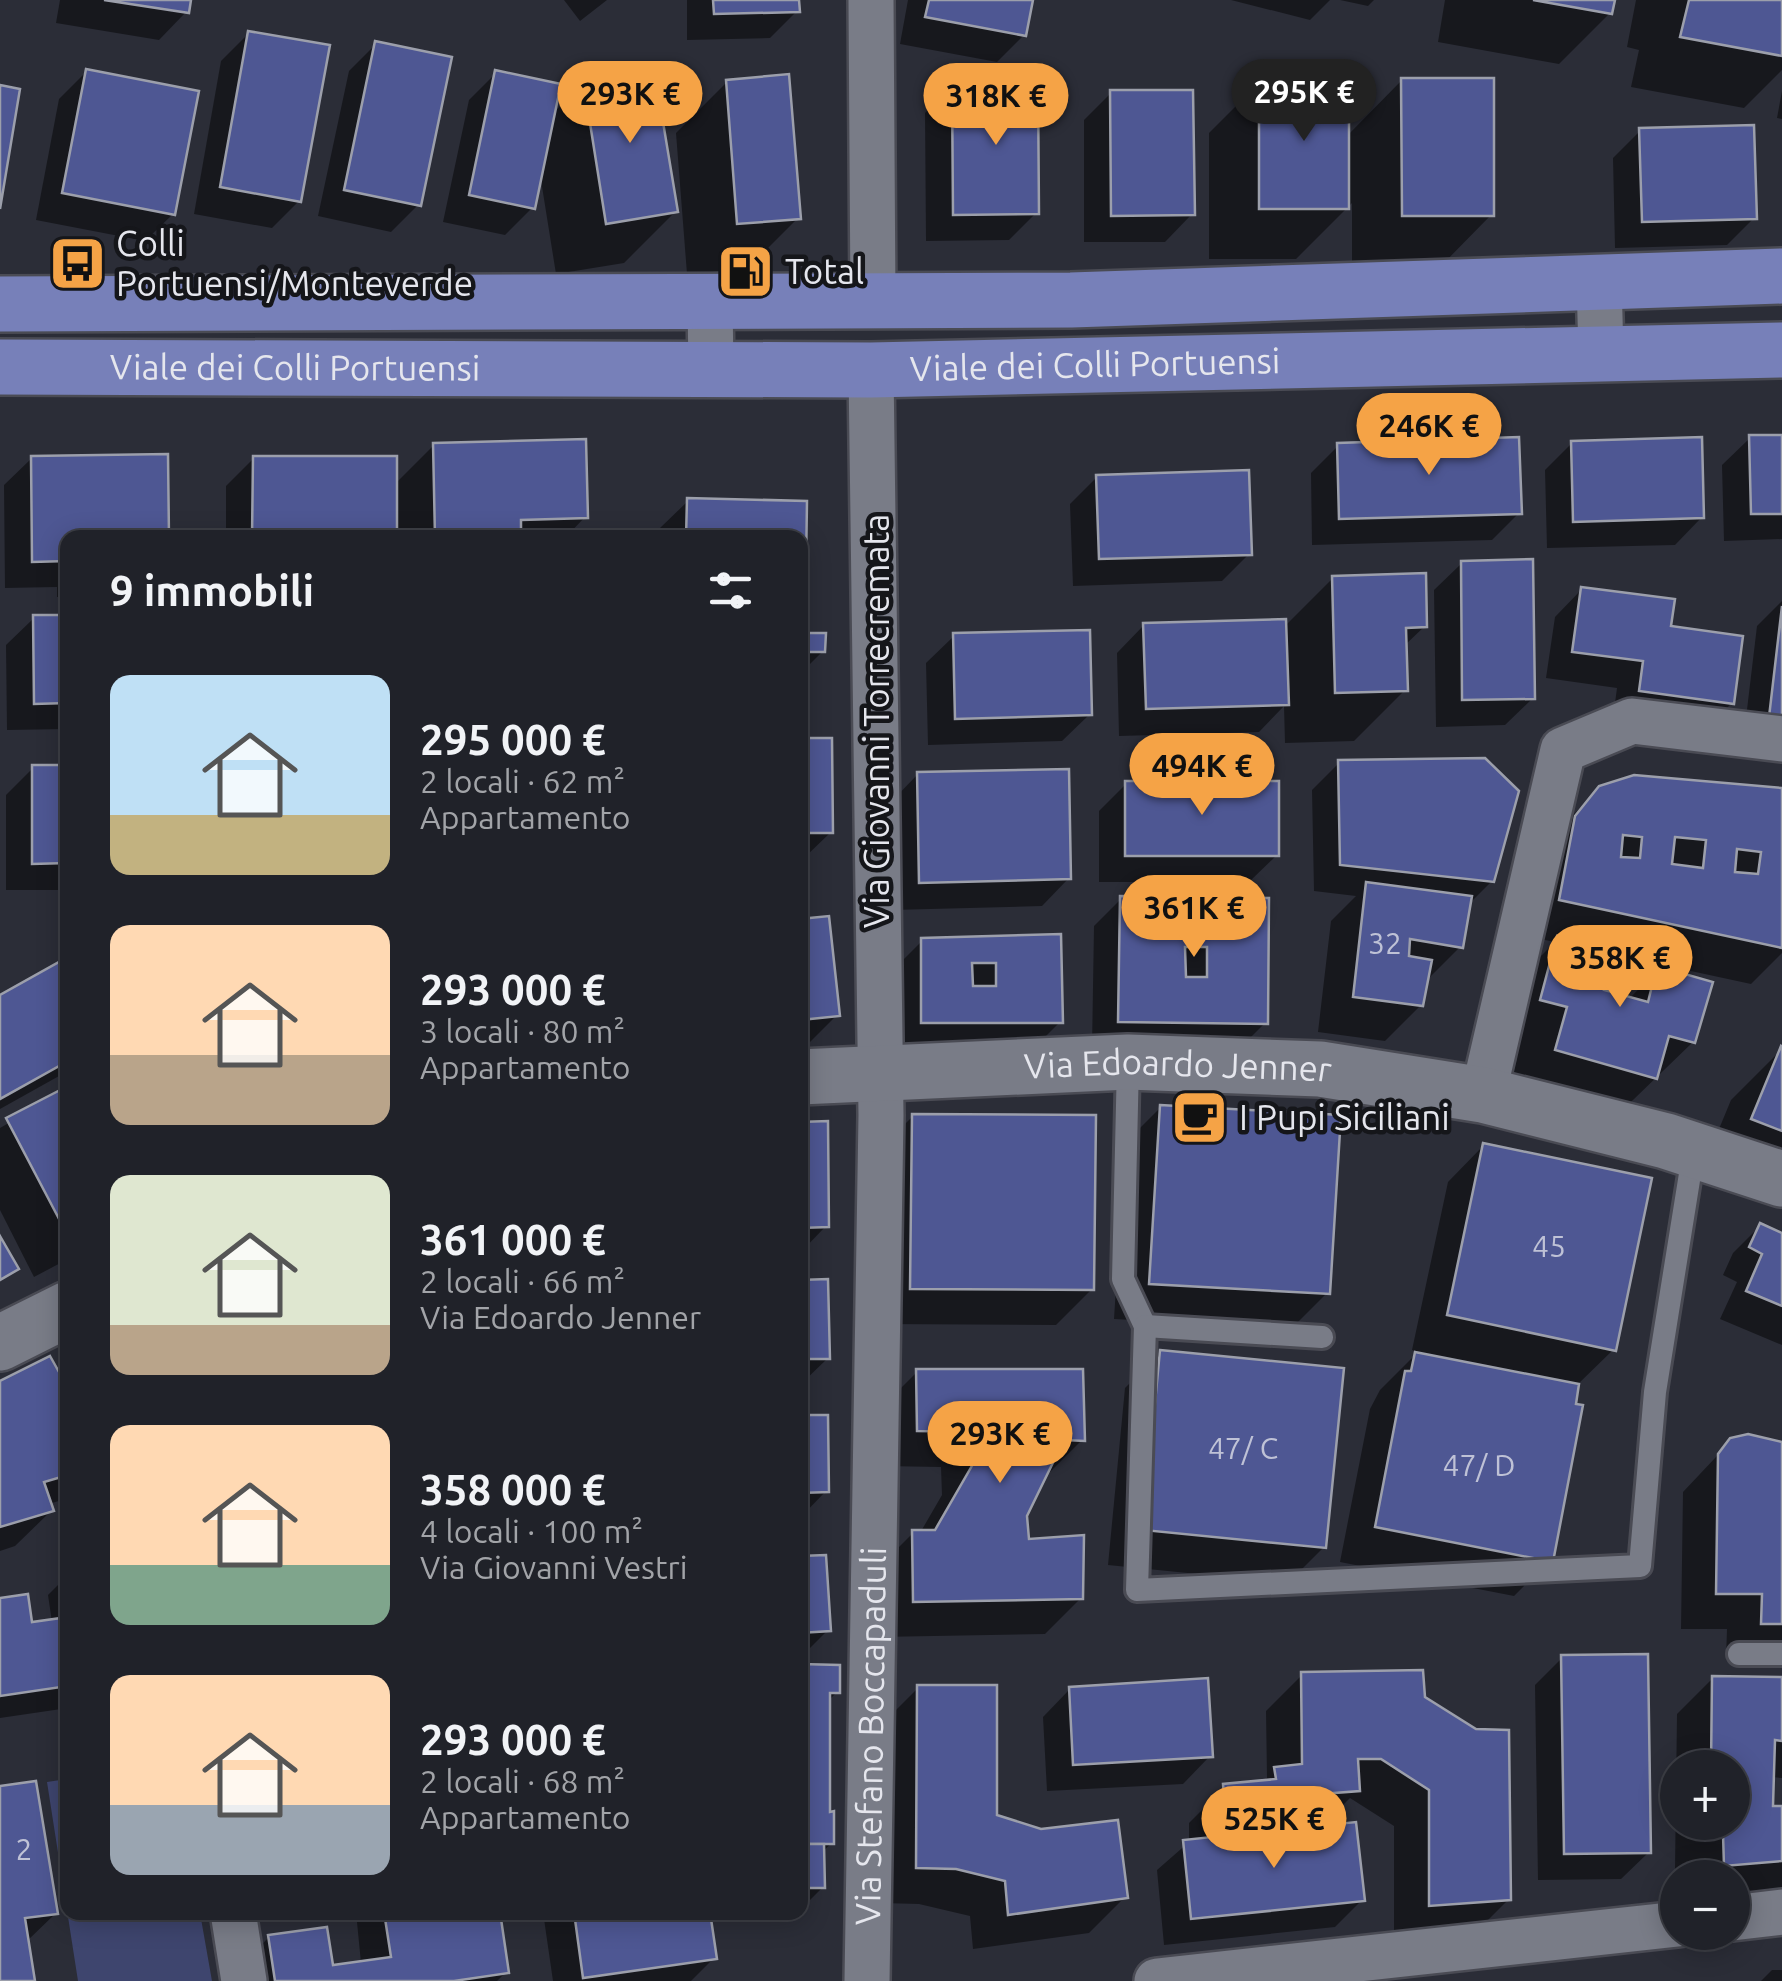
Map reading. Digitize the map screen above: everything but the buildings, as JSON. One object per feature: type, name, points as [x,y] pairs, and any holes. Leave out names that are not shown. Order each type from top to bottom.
[{"type":"main road","name":"Viale dei Colli Portuensi","points":[[0,304],[1070,300],[1782,276]]},
{"type":"main road","name":"Viale dei Colli Portuensi","points":[[0,367],[872,370],[1782,350]]},
{"type":"street","points":[[871,0],[873,300]]},
{"type":"street","points":[[1599,281],[1601,352]]},
{"type":"street","points":[[710,302],[711,370]]},
{"type":"street","name":"Via Giovanni Torrecremata","points":[[872,370],[880,1072]]},
{"type":"street","points":[[1483,1095],[1563,750],[1632,721],[1782,739]]},
{"type":"street","name":"Via Edoardo Jenner","points":[[808,1076],[1128,1062],[1320,1068],[1483,1095],[1694,1149],[1782,1179]]},
{"type":"street","name":"Via Stefano Boccapaduli","points":[[867,1981],[880,1072]]},
{"type":"street","points":[[0,1343],[60,1313]]},
{"type":"street","points":[[1750,1916],[1782,1912]]},
{"type":"street","points":[[234,1920],[244,1981]]},
{"type":"street","points":[[1157,1981],[1413,1968],[1660,1927]]},
{"type":"lane","points":[[1128,1062],[1123,1278],[1145,1326],[1137,1590],[1640,1566],[1655,1392],[1694,1149]]},
{"type":"lane","points":[[1145,1326],[1322,1337]]},
{"type":"lane","points":[[1739,1654],[1782,1654]]},
{"type":"shaded area","points":[[60,1780],[60,1865],[47,1782]]},
{"type":"shaded area","points":[[68,1920],[201,1920],[212,1981],[78,1981]]},
{"type":"place","name":"Colli Portuensi/Monteverde","points":[[77,264]]},
{"type":"place","name":"Total","points":[[746,272]]},
{"type":"place","name":"I Pupi Siciliani","points":[[1200,1118]]}]
